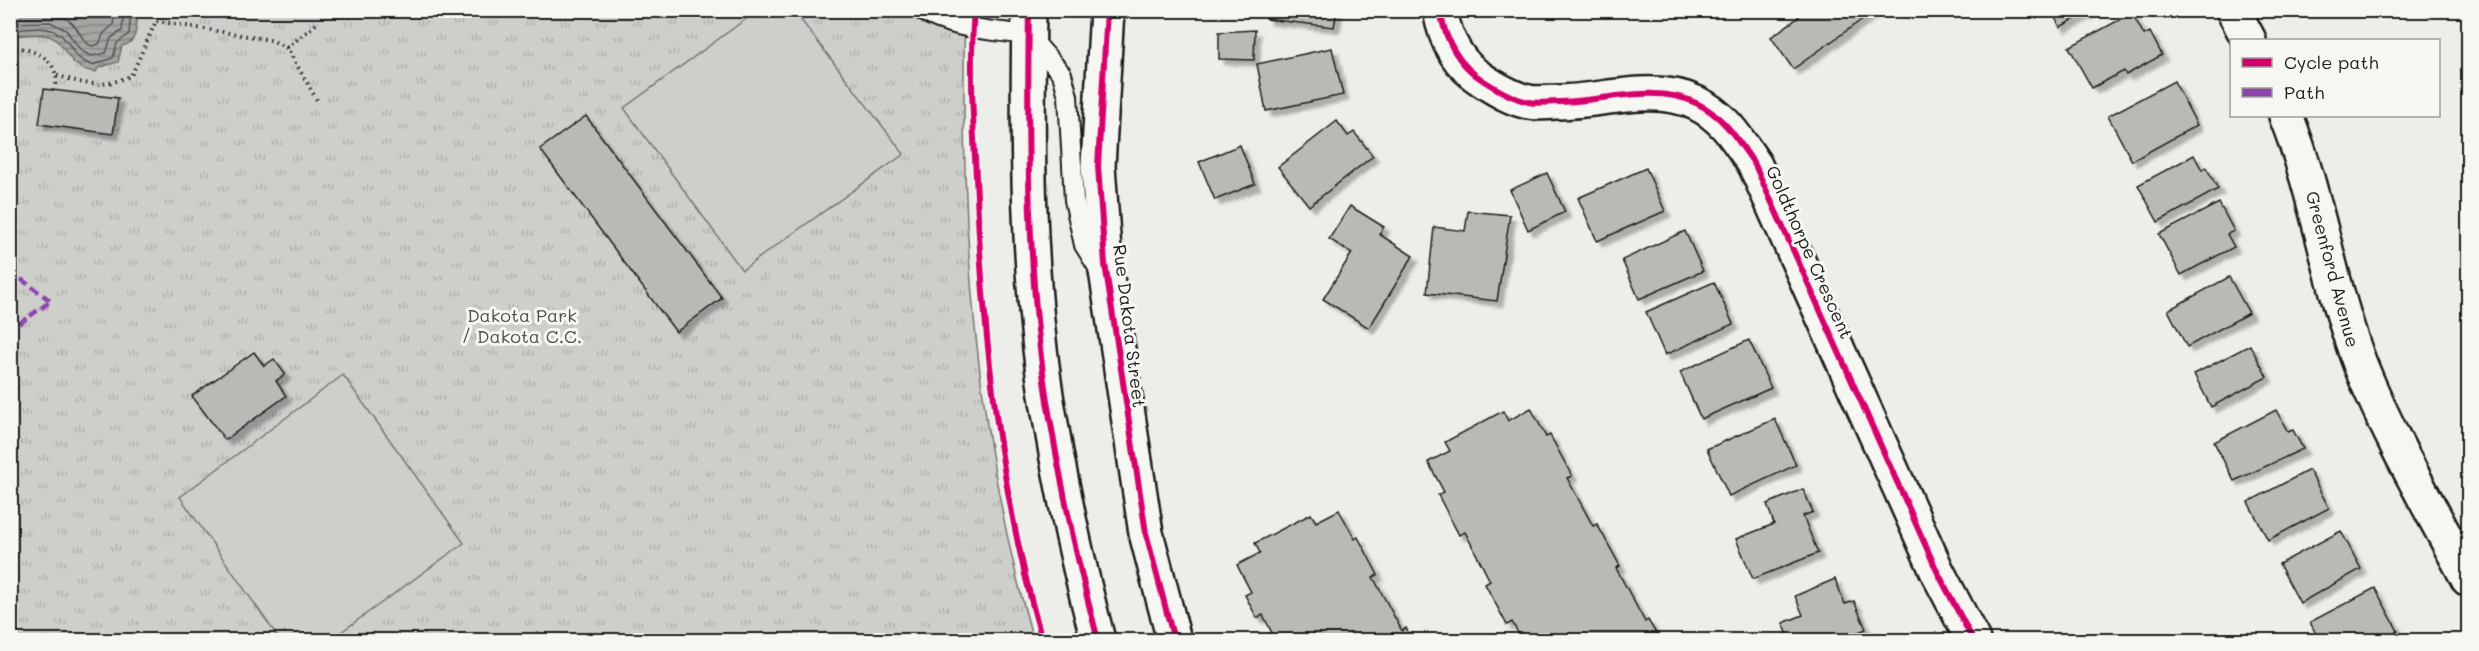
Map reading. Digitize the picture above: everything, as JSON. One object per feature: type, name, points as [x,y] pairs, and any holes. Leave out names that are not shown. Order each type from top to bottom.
[{"type":"street","name":"Rue Dakota Street","points":[[1107,10],[1098,166],[1108,283],[1146,533],[1174,640]]},
{"type":"street","name":"Goldthorpe Crescent","points":[[1440,10],[1446,37],[1457,56],[1475,75],[1503,93],[1531,103],[1571,102],[1651,94],[1672,95],[1696,103],[1720,117],[1755,165],[1937,571],[1973,640]]},
{"type":"street","points":[[2233,10],[2248,39]]},
{"type":"street","points":[[1028,23],[1028,154],[1033,255],[1047,399],[1061,483],[1098,640]]},
{"type":"street","name":"Greenford Avenue","points":[[2286,117],[2304,163],[2330,271],[2360,364],[2384,419],[2469,579]]},
{"type":"lane","points":[[921,10],[932,18],[962,26],[1028,23],[1062,74],[1068,96],[1074,200],[1084,245],[1108,283]]},
{"type":"path","points":[[57,75],[88,86],[112,84],[131,76],[159,10]]},
{"type":"path","points":[[156,21],[271,40],[287,48],[318,102]]},
{"type":"path","points":[[287,48],[316,24]]},
{"type":"path","points":[[10,46],[25,48],[43,57],[54,66],[57,75],[56,86]]},
{"type":"green space","name":"Dakota Park / Dakota C.C.","points":[[10,11],[965,11],[965,170],[975,328],[984,406],[997,484],[1013,562],[1033,640],[11,640]]},
{"type":"green space","points":[[757,11],[794,11],[904,154],[742,270],[624,108]]},
{"type":"green space","points":[[343,375],[464,543],[330,640],[280,640],[180,497]]},
{"type":"water","points":[[11,10],[137,11],[136,32],[131,41],[122,46],[118,62],[98,68],[96,72],[85,70],[77,65],[52,37],[36,34],[11,36]]},
{"type":"building","points":[[1267,10],[1337,10],[1334,27],[1266,19]]},
{"type":"building","points":[[1794,10],[1874,11],[1793,69],[1771,37],[1799,17]]},
{"type":"building","points":[[2051,10],[2092,10],[2060,27]]},
{"type":"building","points":[[2132,13],[2144,35],[2150,32],[2162,55],[2126,75],[2124,71],[2092,88],[2069,47]]},
{"type":"building","points":[[1255,30],[1254,60],[1219,59],[1219,32]]},
{"type":"building","points":[[1332,48],[1343,95],[1266,111],[1257,64]]},
{"type":"building","points":[[2174,81],[2197,125],[2132,161],[2108,116]]},
{"type":"building","points":[[44,89],[118,98],[113,134],[39,124]]},
{"type":"building","points":[[586,116],[722,298],[676,332],[540,149]]},
{"type":"building","points":[[1337,121],[1348,136],[1354,132],[1373,156],[1309,206],[1278,167]]},
{"type":"building","points":[[1240,145],[1255,184],[1215,200],[1199,162]]},
{"type":"building","points":[[2194,155],[2202,170],[2206,167],[2218,189],[2158,222],[2138,185]]},
{"type":"building","points":[[1646,168],[1665,211],[1597,241],[1578,198]]},
{"type":"building","points":[[1547,173],[1565,212],[1528,230],[1510,190]]},
{"type":"building","points":[[2219,203],[2234,231],[2227,234],[2234,247],[2181,275],[2159,234]]},
{"type":"building","points":[[1350,206],[1384,227],[1379,234],[1413,256],[1369,328],[1323,299],[1352,253],[1329,239]]},
{"type":"building","points":[[1468,211],[1510,215],[1497,301],[1427,293],[1434,227],[1465,231]]},
{"type":"building","points":[[1685,231],[1703,271],[1639,299],[1622,260]]},
{"type":"building","points":[[2229,277],[2249,313],[2187,347],[2168,310]]},
{"type":"building","points":[[1714,282],[1733,324],[1665,355],[1646,312]]},
{"type":"building","points":[[1749,340],[1771,388],[1701,419],[1680,372]]},
{"type":"building","points":[[2250,345],[2267,377],[2211,407],[2194,374]]},
{"type":"building","points":[[254,352],[264,366],[274,359],[285,374],[276,381],[286,396],[225,440],[192,396]]},
{"type":"building","points":[[1531,408],[1546,437],[1550,435],[1572,476],[1567,478],[1593,526],[1597,524],[1620,566],[1616,568],[1645,622],[1648,620],[1660,640],[1522,640],[1512,622],[1507,625],[1485,584],[1490,581],[1465,532],[1459,535],[1438,495],[1444,492],[1428,462],[1450,451],[1445,442],[1503,411],[1508,421]]},
{"type":"building","points":[[2276,410],[2288,432],[2293,430],[2303,449],[2234,481],[2214,442]]},
{"type":"building","points":[[1775,419],[1796,465],[1729,496],[1707,449]]},
{"type":"building","points":[[2309,470],[2329,508],[2268,540],[2248,502]]},
{"type":"building","points":[[1803,489],[1813,512],[1803,516],[1818,553],[1753,579],[1736,539],[1774,524],[1767,504]]},
{"type":"building","points":[[1339,510],[1355,539],[1358,537],[1378,575],[1373,577],[1402,631],[1406,628],[1412,640],[1269,640],[1267,636],[1272,633],[1263,615],[1257,618],[1245,595],[1251,592],[1237,565],[1260,553],[1255,543],[1311,514],[1316,522]]},
{"type":"building","points":[[2341,531],[2361,569],[2300,603],[2279,564]]},
{"type":"building","points":[[1835,579],[1845,604],[1854,601],[1866,629],[1838,640],[1790,640],[1783,623],[1803,615],[1795,596]]},
{"type":"building","points":[[2375,588],[2398,631],[2381,640],[2319,640],[2310,622]]},
{"type":"marked path","points":[[10,271],[51,301],[10,330]]},
{"type":"cycle path","points":[[974,10],[973,127],[980,253],[990,365],[1005,476],[1042,640]]},
{"type":"cycle path","points":[[1029,10],[1030,206],[1040,352],[1063,491],[1098,640]]},
{"type":"cycle path","points":[[1107,10],[1098,166],[1105,264],[1146,533],[1174,640]]},
{"type":"cycle path","points":[[1440,10],[1449,41],[1467,67],[1495,88],[1523,101],[1539,103],[1662,94],[1680,97],[1706,108],[1730,130],[1755,165],[1937,571],[1973,640]]}]
